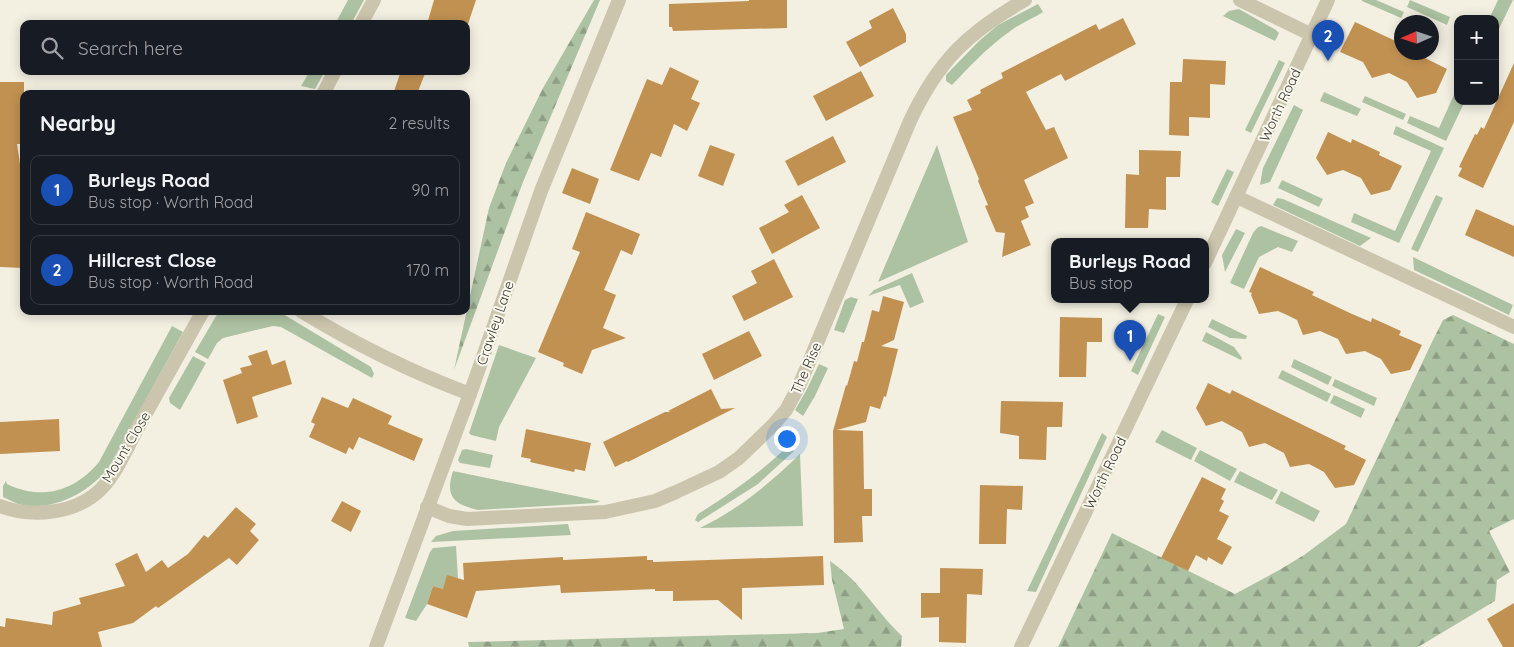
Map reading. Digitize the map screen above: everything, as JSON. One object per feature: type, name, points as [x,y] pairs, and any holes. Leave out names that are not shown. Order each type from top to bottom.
[{"type":"street","points":[[363,20],[374,0]]},
{"type":"street","name":"Crawley Lane","points":[[376,647],[470,394],[541,191],[619,0]]},
{"type":"street","name":"The Rise","points":[[427,507],[449,516],[467,519],[605,512],[655,500],[676,492],[719,472],[739,458],[786,410],[799,386],[910,121],[932,79],[954,51],[974,33],[1025,0]]},
{"type":"street","points":[[1240,0],[1312,35]]},
{"type":"street","name":"Worth Road","points":[[1209,255],[1328,0]]},
{"type":"street","points":[[325,90],[333,75]]},
{"type":"street","points":[[1237,197],[1514,327]]},
{"type":"street","name":"Worth Road","points":[[1021,647],[1187,303]]},
{"type":"street","name":"Mount Close","points":[[0,506],[31,513],[48,512],[86,501],[101,489],[122,456],[201,315]]},
{"type":"street","points":[[308,315],[382,357],[416,373],[470,394]]},
{"type":"green space","points":[[348,0],[364,0],[353,20],[337,20]]},
{"type":"green space","points":[[594,0],[600,0],[523,182],[454,370],[466,315],[470,315],[470,296],[489,208],[506,163],[543,88]]},
{"type":"green space","points":[[1376,0],[1404,12],[1402,15],[1394,15],[1362,1]]},
{"type":"green space","points":[[1410,0],[1450,17],[1447,25],[1439,21],[1439,15],[1425,15],[1407,7]]},
{"type":"green space","points":[[1498,0],[1513,0],[1499,29],[1499,15],[1491,15]]},
{"type":"green space","points":[[1038,4],[1043,12],[1017,26],[1001,38],[979,57],[952,85],[946,81],[946,75],[979,41],[998,25]]},
{"type":"green space","points":[[1239,9],[1276,30],[1279,33],[1275,41],[1223,16],[1229,11]]},
{"type":"green space","points":[[1279,60],[1285,63],[1251,133],[1245,130]]},
{"type":"green space","points":[[308,75],[323,75],[315,89],[301,86]]},
{"type":"green space","points":[[1324,92],[1361,109],[1357,116],[1320,101]]},
{"type":"green space","points":[[1454,95],[1454,105],[1463,105],[1446,141],[1407,123],[1410,116],[1439,128]]},
{"type":"green space","points":[[1365,96],[1406,114],[1403,120],[1362,102]]},
{"type":"green space","points":[[1294,105],[1303,110],[1270,182],[1260,185],[1263,168]]},
{"type":"green space","points":[[1396,126],[1444,148],[1399,243],[1351,222],[1354,213],[1395,231],[1431,151],[1393,134]]},
{"type":"green space","points":[[937,145],[968,242],[878,282]]},
{"type":"green space","points":[[1227,169],[1234,172],[1218,206],[1211,202]]},
{"type":"green space","points":[[1282,180],[1323,199],[1319,207],[1278,188]]},
{"type":"green space","points":[[1436,195],[1443,198],[1418,252],[1411,249]]},
{"type":"green space","points":[[1277,198],[1371,238],[1360,246],[1273,205]]},
{"type":"green space","points":[[1261,226],[1298,241],[1292,252],[1278,247],[1259,257],[1244,289],[1230,283],[1253,233]]},
{"type":"green space","points":[[1236,229],[1245,233],[1225,272],[1222,255]]},
{"type":"green space","points":[[1413,257],[1513,305],[1509,315],[1414,270]]},
{"type":"green space","points":[[912,273],[924,302],[910,308],[900,285],[868,296],[874,290]]},
{"type":"green space","points":[[851,297],[858,299],[844,333],[834,330],[845,300]]},
{"type":"green space","points":[[1158,314],[1165,317],[1138,375],[1131,371]]},
{"type":"green space","points":[[217,315],[285,315],[371,367],[374,374],[372,378],[281,327],[273,326],[223,338],[217,343],[208,359],[195,352]]},
{"type":"green space","points":[[1453,315],[1514,344],[1514,519],[1489,531],[1510,572],[1497,580],[1495,601],[1418,647],[1058,647],[1112,533],[1235,594],[1304,555],[1346,524],[1443,320]]},
{"type":"green space","points":[[1212,319],[1247,336],[1246,339],[1230,338],[1208,327]]},
{"type":"green space","points":[[172,326],[183,332],[109,467],[101,476],[80,493],[68,499],[43,506],[18,504],[3,497],[3,486],[6,481],[7,484],[20,489],[45,492],[69,486],[90,472],[99,462]]},
{"type":"green space","points":[[1206,332],[1234,347],[1242,358],[1241,360],[1202,341]]},
{"type":"green space","points":[[499,345],[536,358],[499,427],[496,441],[469,433]]},
{"type":"green space","points":[[193,356],[206,363],[180,410],[170,403],[169,398]]},
{"type":"green space","points":[[1294,359],[1332,377],[1328,385],[1291,367]]},
{"type":"green space","points":[[819,364],[828,368],[803,416],[795,410]]},
{"type":"green space","points":[[1282,370],[1331,394],[1327,402],[1278,378]]},
{"type":"green space","points":[[1335,379],[1377,398],[1374,406],[1332,386]]},
{"type":"green space","points":[[1334,395],[1365,409],[1361,418],[1330,403]]},
{"type":"green space","points":[[1162,430],[1197,448],[1191,460],[1155,442]]},
{"type":"green space","points":[[1102,433],[1107,437],[1036,592],[1027,591]]},
{"type":"green space","points":[[787,447],[793,448],[794,451],[758,484],[698,522],[695,520],[698,514],[744,483]]},
{"type":"green space","points":[[466,449],[493,455],[490,468],[460,463],[458,460],[462,450]]},
{"type":"green space","points":[[1200,450],[1237,469],[1230,481],[1194,461]]},
{"type":"green space","points":[[800,454],[803,526],[700,528],[728,513],[753,495]]},
{"type":"green space","points":[[453,471],[600,501],[596,503],[478,510],[462,505],[453,498],[450,487]]},
{"type":"green space","points":[[1240,471],[1278,490],[1272,500],[1234,482]]},
{"type":"green space","points":[[1281,491],[1320,511],[1314,522],[1275,503]]},
{"type":"green space","points":[[568,524],[571,535],[431,542],[436,536],[453,531]]},
{"type":"green space","points":[[456,546],[458,578],[443,589],[433,586],[427,604],[416,621],[405,618],[430,552],[433,548]]},
{"type":"green space","points":[[830,561],[853,580],[902,636],[901,647],[469,647],[468,642],[817,633],[844,629],[832,580]]},
{"type":"building","points":[[434,0],[476,0],[469,20],[428,20]]},
{"type":"building","points":[[787,0],[787,28],[673,31],[672,27],[669,27],[669,4]]},
{"type":"building","points":[[893,8],[906,34],[906,42],[860,67],[846,42],[872,28],[869,21]]},
{"type":"building","points":[[1123,18],[1136,44],[1065,81],[1061,74],[1026,92],[1046,130],[1054,127],[1068,158],[1024,180],[1034,203],[1025,207],[1029,217],[1021,221],[1031,245],[1002,257],[1005,233],[996,232],[985,206],[988,205],[978,181],[979,179],[953,117],[972,110],[967,100],[981,93],[980,90],[1003,78],[1001,73],[1096,24],[1099,30]]},
{"type":"building","points":[[1355,22],[1394,40],[1394,60],[1429,60],[1447,69],[1436,93],[1417,98],[1407,82],[1389,73],[1372,78],[1363,62],[1340,52]]},
{"type":"building","points":[[1183,59],[1226,61],[1225,85],[1210,84],[1210,118],[1189,117],[1189,136],[1169,135],[1170,82],[1182,82]]},
{"type":"building","points":[[1514,63],[1514,122],[1483,188],[1458,176],[1462,168],[1459,167],[1475,134],[1477,135],[1481,127],[1484,129],[1495,105],[1499,105],[1499,96]]},
{"type":"building","points":[[670,67],[699,81],[691,99],[700,103],[687,131],[674,124],[661,157],[651,153],[639,181],[610,170],[647,79],[662,85]]},
{"type":"building","points":[[861,71],[874,96],[826,121],[813,96]]},
{"type":"building","points":[[400,75],[424,75],[419,90],[394,90]]},
{"type":"building","points":[[0,82],[24,82],[24,90],[20,90],[20,144],[17,144],[20,164],[20,268],[0,267]]},
{"type":"building","points":[[1328,132],[1351,143],[1352,139],[1380,152],[1379,155],[1402,166],[1390,190],[1371,195],[1361,178],[1343,170],[1327,175],[1316,158]]},
{"type":"building","points":[[833,136],[846,162],[798,186],[785,161]]},
{"type":"building","points":[[710,145],[735,154],[723,186],[698,176]]},
{"type":"building","points":[[1139,150],[1181,151],[1180,177],[1166,177],[1166,210],[1149,209],[1148,228],[1125,228],[1126,174],[1139,175]]},
{"type":"building","points":[[572,168],[599,179],[590,204],[562,193]]},
{"type":"building","points":[[802,195],[820,228],[772,254],[759,228],[789,212],[784,205]]},
{"type":"building","points":[[1476,209],[1514,226],[1514,257],[1465,235]]},
{"type":"building","points":[[586,212],[640,234],[632,255],[621,250],[604,290],[616,295],[603,328],[626,338],[592,350],[582,374],[563,366],[564,363],[538,352],[580,252],[572,249]]},
{"type":"building","points":[[774,259],[793,297],[744,321],[732,296],[757,283],[751,271]]},
{"type":"building","points":[[1260,267],[1314,292],[1312,295],[1352,314],[1371,322],[1372,318],[1401,331],[1399,335],[1422,345],[1410,370],[1391,374],[1381,359],[1365,351],[1346,354],[1338,339],[1320,331],[1303,335],[1297,320],[1287,315],[1278,311],[1259,314],[1251,295],[1252,293],[1249,292]]},
{"type":"building","points":[[883,296],[904,302],[894,340],[881,346],[898,349],[886,397],[884,396],[880,409],[870,406],[866,422],[837,430],[863,431],[864,489],[872,489],[872,516],[862,516],[863,542],[834,543],[833,431],[854,361],[857,362],[862,342],[864,342],[872,310],[879,312]]},
{"type":"building","points":[[1060,317],[1102,318],[1102,342],[1087,342],[1086,377],[1059,377]]},
{"type":"building","points":[[749,331],[762,356],[714,380],[702,354]]},
{"type":"building","points":[[267,350],[272,365],[285,360],[292,384],[252,397],[258,417],[237,424],[223,380],[242,373],[240,368],[252,365],[248,356]]},
{"type":"building","points":[[1208,383],[1230,394],[1232,390],[1346,446],[1344,449],[1366,460],[1354,485],[1335,488],[1324,472],[1309,464],[1290,467],[1284,453],[1265,443],[1249,447],[1242,432],[1222,421],[1206,426],[1196,408]]},
{"type":"building","points":[[711,389],[721,409],[735,408],[615,467],[603,442],[665,412],[671,412],[668,411]]},
{"type":"building","points":[[322,397],[348,408],[353,398],[392,416],[388,424],[423,439],[414,461],[359,437],[353,450],[349,447],[346,454],[309,437],[315,424],[311,422]]},
{"type":"building","points":[[1001,401],[1063,402],[1062,427],[1047,427],[1046,460],[1019,459],[1019,436],[1000,433]]},
{"type":"building","points":[[59,419],[60,451],[0,454],[0,422]]},
{"type":"building","points":[[526,429],[591,443],[585,471],[575,469],[574,472],[530,462],[531,459],[521,457]]},
{"type":"building","points":[[1202,477],[1226,489],[1221,499],[1224,501],[1219,511],[1229,516],[1217,539],[1232,547],[1222,565],[1208,557],[1207,561],[1196,555],[1188,571],[1161,558]]},
{"type":"building","points":[[980,485],[1023,486],[1022,510],[1007,509],[1006,544],[979,544]]},
{"type":"building","points":[[342,501],[361,511],[351,532],[331,521]]},
{"type":"building","points":[[236,507],[256,524],[250,531],[259,540],[237,565],[229,558],[158,608],[156,606],[133,623],[98,632],[102,647],[0,647],[0,626],[5,627],[6,618],[52,625],[53,612],[81,604],[79,598],[125,586],[115,564],[137,553],[146,572],[162,560],[168,568],[188,554],[204,535],[208,538]]},
{"type":"building","points":[[647,556],[647,560],[653,560],[653,562],[823,556],[824,585],[742,588],[742,620],[718,600],[673,601],[673,591],[655,591],[655,589],[561,593],[560,585],[476,591],[467,618],[427,604],[433,586],[443,589],[447,575],[464,580],[463,563],[563,557],[563,560]]},
{"type":"building","points":[[940,568],[983,569],[982,595],[967,594],[966,643],[939,642],[939,617],[921,618],[921,593],[940,593]]},
{"type":"building","points":[[1514,603],[1514,647],[1503,647],[1487,619]]},
{"type":"place","name":"Hillcrest Close","points":[[1328,61]]},
{"type":"place","name":"Burleys Road","points":[[1130,361]]}]
